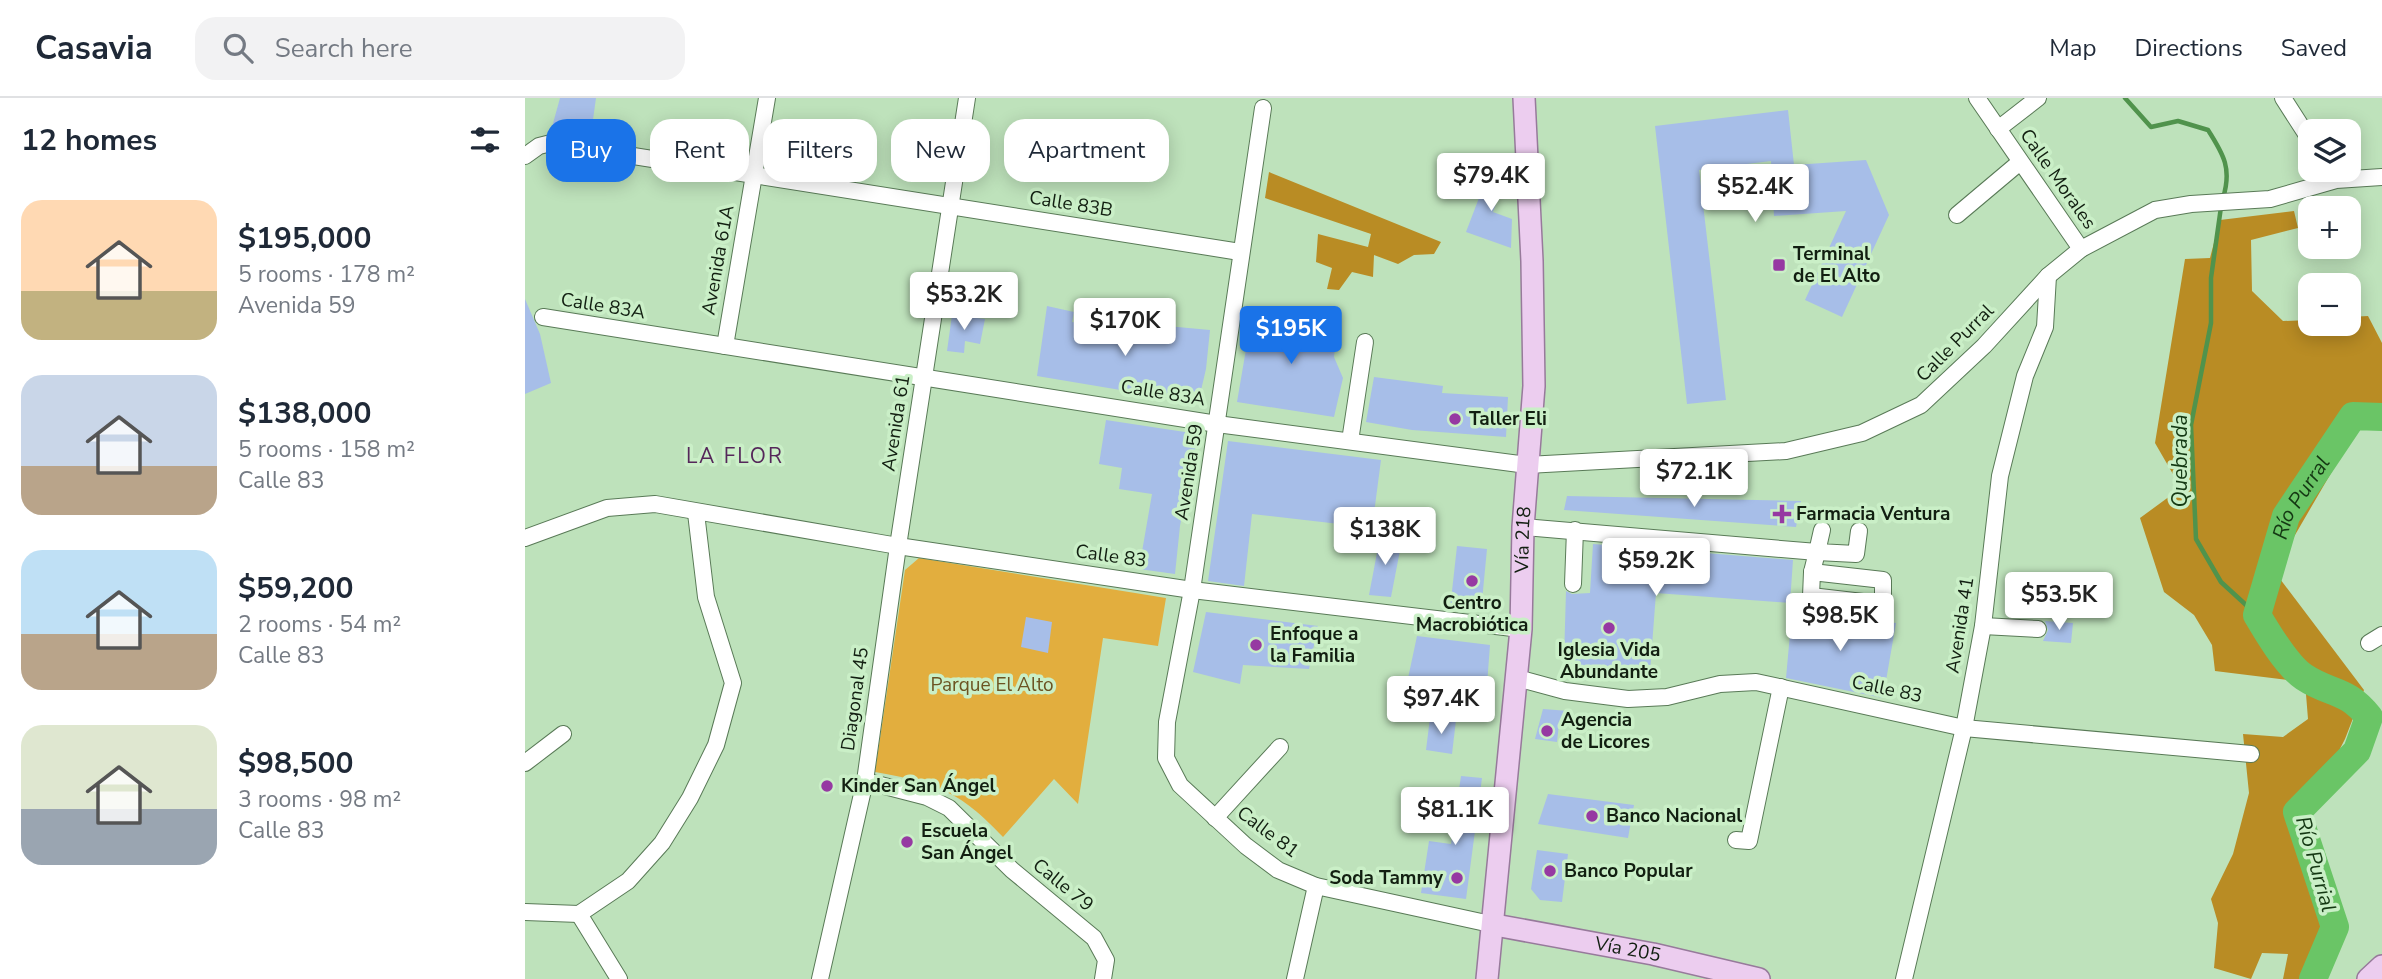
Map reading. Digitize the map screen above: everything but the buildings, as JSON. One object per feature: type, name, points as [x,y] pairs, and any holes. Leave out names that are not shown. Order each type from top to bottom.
[{"type":"main road","name":"Vía 218","points":[[1487,979],[1495,925],[1521,629],[1523,527],[1534,359],[1524,98]]},
{"type":"main road","name":"Vía 205","points":[[1495,925],[1653,954],[1759,979]]},
{"type":"main road","points":[[2368,979],[2382,966]]},
{"type":"street","name":"Avenida 61A","points":[[725,346],[767,98]]},
{"type":"street","name":"Avenida 61","points":[[898,546],[967,98]]},
{"type":"street","name":"Calle Morales","points":[[1977,98],[2081,249]]},
{"type":"street","points":[[1998,129],[2038,98]]},
{"type":"street","points":[[2283,98],[2298,121]]},
{"type":"street","name":"Avenida 59","points":[[1166,758],[1167,722],[1192,590],[1263,108]]},
{"type":"street","name":"Calle 83B","points":[[525,156],[539,146],[551,143],[1240,252]]},
{"type":"street","points":[[1957,215],[2020,162]]},
{"type":"street","name":"Calle Purral","points":[[2361,176],[2382,177]]},
{"type":"street","name":"Calle Purral","points":[[1527,465],[1786,451],[1862,433],[1921,405],[1983,346],[2048,276],[2081,249],[2155,211],[2191,204],[2270,199],[2314,182]]},
{"type":"street","name":"Avenida 41","points":[[1904,979],[1964,728],[1983,626],[2000,476],[2025,376],[2045,327],[2048,276]]},
{"type":"street","name":"Calle 83A","points":[[544,317],[925,375],[1217,424],[1527,465]]},
{"type":"street","points":[[1350,441],[1365,342]]},
{"type":"street","points":[[525,538],[607,508],[655,504],[696,513],[706,597],[733,683],[716,746],[690,798],[662,843],[628,881],[579,914],[525,912]]},
{"type":"street","name":"Calle 83","points":[[696,513],[1192,590],[1521,629]]},
{"type":"street","points":[[1523,527],[1856,554],[1859,531]]},
{"type":"street","points":[[1573,584],[1575,530]]},
{"type":"street","points":[[1812,572],[1822,530]]},
{"type":"street","name":"Diagonal 45","points":[[820,979],[865,782],[898,546]]},
{"type":"street","points":[[1983,626],[2038,629]]},
{"type":"street","name":"Calle 83","points":[[1517,678],[1565,691],[1628,699],[1667,696],[1720,684],[1756,682],[1964,728],[2251,754]]},
{"type":"street","points":[[1736,840],[1749,841],[1781,687]]},
{"type":"street","points":[[525,763],[563,734]]},
{"type":"street","points":[[1215,817],[1280,747]]},
{"type":"street","name":"Calle 81","points":[[1166,758],[1180,785],[1279,870],[1316,886],[1495,925]]},
{"type":"street","name":"Calle 79","points":[[865,782],[927,797],[949,808],[1012,870],[1094,938],[1106,960],[1103,979]]},
{"type":"street","points":[[1295,979],[1316,886]]},
{"type":"street","points":[[579,914],[619,979]]},
{"type":"green space","name":"Parque El Alto","points":[[919,558],[1166,598],[1158,646],[1103,638],[1078,804],[1054,779],[1003,837],[988,821],[946,791],[915,780],[875,772],[905,570]]},
{"type":"shaded area","points":[[1269,172],[1441,242],[1434,254],[1414,255],[1398,264],[1374,255],[1373,277],[1352,272],[1339,290],[1327,289],[1332,268],[1316,262],[1318,234],[1368,247],[1371,234],[1265,198]]},
{"type":"shaded area","points":[[2294,211],[2298,228],[2251,240],[2252,291],[2283,321],[2298,320],[2298,336],[2361,336],[2361,316],[2368,316],[2382,343],[2382,420],[2359,425],[2274,571],[2364,690],[2345,739],[2307,813],[2325,876],[2332,923],[2330,944],[2324,963],[2311,979],[2283,979],[2288,954],[2262,953],[2251,979],[2214,968],[2218,923],[2211,899],[2233,854],[2249,793],[2243,734],[2283,737],[2308,719],[2305,682],[2215,671],[2212,645],[2194,615],[2164,592],[2140,518],[2181,488],[2155,443],[2185,259],[2210,258],[2220,220]]},
{"type":"waterway","points":[[2125,98],[2151,127],[2178,121],[2208,130],[2225,162],[2227,179],[2223,198]]},
{"type":"waterway","name":"Quebrada","points":[[2221,207],[2211,278],[2211,323],[2191,425],[2196,539],[2221,582],[2257,615]]},
{"type":"waterway","name":"Río Purrial","points":[[2313,979],[2335,927],[2297,812],[2357,751],[2369,717],[2353,701],[2314,683],[2298,672],[2278,648],[2257,615],[2286,516],[2353,416],[2382,417]]},
{"type":"place","name":"Terminal de El Alto","points":[[1779,265]]},
{"type":"place","name":"Taller Eli","points":[[1455,419]]},
{"type":"place","name":"Farmacia Ventura","points":[[1782,514]]},
{"type":"place","name":"Centro Macrobiótica","points":[[1472,581]]},
{"type":"place","name":"Iglesia Vida Abundante","points":[[1609,628]]},
{"type":"place","name":"Enfoque a la Familia","points":[[1256,645]]},
{"type":"place","name":"Agencia de Licores","points":[[1547,731]]},
{"type":"place","name":"Kinder San Ángel","points":[[827,786]]},
{"type":"place","name":"Banco Nacional","points":[[1592,816]]},
{"type":"place","name":"Escuela San Ángel","points":[[907,842]]},
{"type":"place","name":"Banco Popular","points":[[1550,871]]},
{"type":"place","name":"Soda Tammy","points":[[1457,878]]},
{"type":"district","name":"LA FLOR","points":[[735,456]]},
{"type":"water label","name":"Río Purral","points":[[2304,499]]}]
